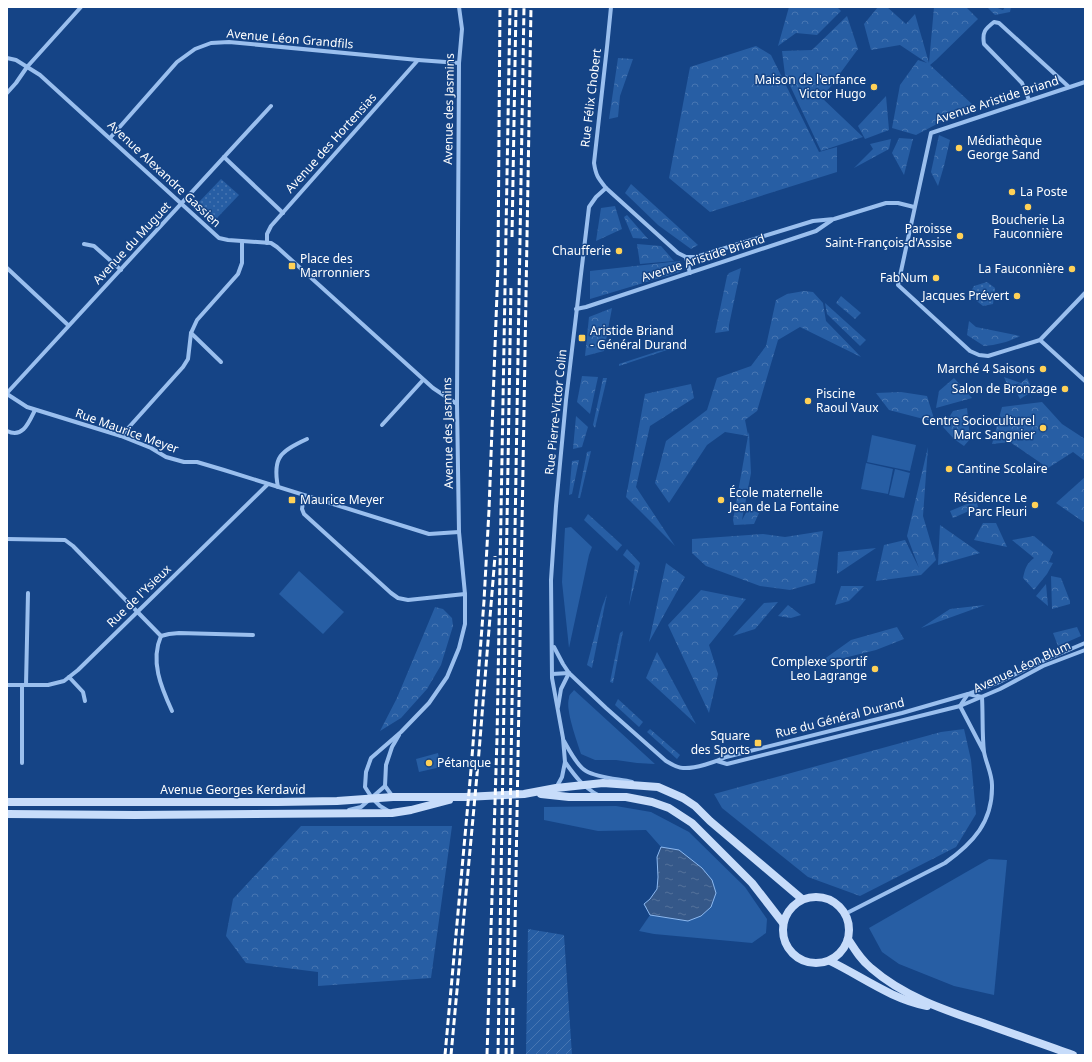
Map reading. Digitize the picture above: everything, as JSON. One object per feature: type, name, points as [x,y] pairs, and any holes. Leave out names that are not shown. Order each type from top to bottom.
[{"type":"main road","points":[[462,797],[535,793],[556,788],[603,783],[658,787],[683,798],[695,806],[710,821],[802,900]]},
{"type":"main road","points":[[535,793],[570,798],[626,797],[652,802],[669,808],[692,824],[752,883],[783,923]]},
{"type":"main road","name":"Avenue Georges Kerdavid","points":[[7,802],[278,802],[393,797],[462,797]]},
{"type":"main road","name":"Avenue Georges Kerdavid","points":[[7,814],[337,814],[392,812],[411,810],[462,797]]},
{"type":"main road","points":[[812,897],[822,897],[831,900],[839,906],[845,914],[849,922],[850,931],[848,939],[838,956],[830,961],[820,964],[800,960],[792,954],[787,947],[782,931],[783,923],[790,909],[802,900],[812,897]]},
{"type":"main road","points":[[848,939],[861,958],[882,977],[938,1008]]},
{"type":"main road","points":[[830,961],[891,995],[914,1003],[938,1008],[1073,1055]]},
{"type":"street","points":[[7,93],[27,67],[81,7]]},
{"type":"street","name":"Avenue des Jasmins","points":[[372,798],[365,787],[366,772],[371,758],[401,732],[429,702],[447,677],[459,648],[465,624],[466,594],[459,532],[457,404],[459,63],[462,29],[459,7]]},
{"type":"street","name":"Rue Félix Chobert","points":[[606,188],[597,177],[594,164],[608,47],[611,7]]},
{"type":"street","points":[[1029,100],[1022,83],[984,44],[982,36],[986,28],[994,22],[1000,23],[1069,87]]},
{"type":"street","name":"Avenue Léon Grandfils","points":[[110,138],[177,62],[195,49],[211,43],[229,42],[459,63]]},
{"type":"street","name":"Avenue Alexandre Gassien","points":[[7,58],[16,60],[40,75],[219,238],[242,242],[272,243],[423,380],[457,404]]},
{"type":"street","name":"Avenue des Hortensias","points":[[267,243],[267,234],[271,226],[418,60]]},
{"type":"street","name":"Avenue Aristide Briand","points":[[576,309],[816,231],[834,220],[886,203],[898,203],[914,208],[931,133],[1085,82]]},
{"type":"street","name":"Avenue du Muguet","points":[[7,394],[68,325],[121,270],[271,106]]},
{"type":"street","points":[[224,157],[283,213]]},
{"type":"street","name":"Avenue Aristide Briand","points":[[606,188],[678,253],[686,257],[696,257],[813,221],[834,220]]},
{"type":"street","name":"Rue Pierre-Victor Colin","points":[[556,788],[562,777],[565,762],[563,738],[552,674],[553,645],[551,580],[553,550],[576,309],[588,207],[606,188]]},
{"type":"street","points":[[914,208],[898,285],[970,351],[979,355],[988,356],[1040,340],[1085,293]]},
{"type":"street","points":[[121,436],[183,368],[188,359],[191,333],[197,320],[238,274],[242,263],[242,242]]},
{"type":"street","points":[[84,244],[94,246],[121,270]]},
{"type":"street","points":[[686,257],[690,272]]},
{"type":"street","points":[[7,268],[68,325]]},
{"type":"street","points":[[191,333],[221,362]]},
{"type":"street","points":[[1040,340],[1085,382]]},
{"type":"street","points":[[382,425],[423,380]]},
{"type":"street","name":"Rue Maurice Meyer","points":[[7,394],[27,407],[121,436],[151,448],[166,457],[184,462],[197,462],[429,534],[459,532]]},
{"type":"street","points":[[7,431],[13,434],[19,433],[30,421],[35,410]]},
{"type":"street","points":[[278,487],[275,473],[276,463],[288,448],[307,439]]},
{"type":"street","name":"Rue de l'Ysieux","points":[[7,685],[48,685],[64,681],[268,484]]},
{"type":"street","points":[[304,496],[302,509],[304,514],[398,598],[408,600],[466,594]]},
{"type":"street","points":[[7,539],[65,540],[73,546],[161,636]]},
{"type":"street","points":[[22,763],[28,594]]},
{"type":"street","points":[[161,636],[179,633],[253,635]]},
{"type":"street","points":[[161,636],[157,646],[157,665],[162,687],[172,711]]},
{"type":"street","name":"Avenue Léon Blum","points":[[968,694],[997,683],[1040,662],[1085,643]]},
{"type":"street","name":"Rue Pierre-Victor Colin","points":[[553,645],[563,664],[570,673],[561,689],[558,712]]},
{"type":"street","name":"Avenue Léon Blum","points":[[968,703],[1044,666],[1085,650]]},
{"type":"street","points":[[552,674],[570,673]]},
{"type":"street","name":"Rue du Général Durand","points":[[570,673],[606,708],[673,766],[683,768],[716,761],[726,757],[902,713],[968,694]]},
{"type":"street","points":[[69,677],[83,692],[85,701]]},
{"type":"street","points":[[845,914],[945,863],[959,853],[973,839],[985,822],[991,802],[992,785],[984,752],[982,697],[968,694],[960,706],[984,752]]},
{"type":"street","name":"Rue du Général Durand","points":[[716,761],[727,764],[968,703]]},
{"type":"street","points":[[393,797],[385,786],[386,765],[392,748],[401,732]]},
{"type":"street","name":"Rue Pierre-Victor Colin","points":[[563,738],[573,756],[585,771],[596,775],[658,787]]},
{"type":"street","points":[[565,762],[575,777],[583,785],[601,797]]},
{"type":"street","points":[[337,814],[361,807],[385,786]]},
{"type":"street","points":[[372,798],[380,806],[392,812]]},
{"type":"green space","points":[[789,7],[837,7],[841,11],[817,35],[796,33],[778,46]]},
{"type":"green space","points":[[878,7],[887,7],[906,24],[915,14],[929,63],[934,7],[966,7],[978,19],[930,65],[973,105],[916,135],[892,128],[900,85],[918,60],[927,63],[900,45],[871,50],[864,24]]},
{"type":"green space","points":[[987,7],[995,7],[1003,10],[1005,7],[1011,7],[1010,12],[995,15]]},
{"type":"green space","points":[[847,16],[858,49],[822,98],[863,137],[821,151],[785,75],[782,51],[812,50]]},
{"type":"green space","points":[[756,46],[771,55],[819,152],[837,147],[837,172],[710,212],[669,178],[690,67]]},
{"type":"green space","points":[[618,58],[633,59],[620,96],[618,117],[609,119]]},
{"type":"green space","points":[[886,96],[889,130],[865,139],[858,126]]},
{"type":"green space","points":[[939,135],[950,140],[938,186],[931,172]]},
{"type":"green space","points":[[899,138],[913,139],[904,175],[892,153]]},
{"type":"green space","points":[[891,139],[889,149],[854,168],[873,149],[870,144]]},
{"type":"green space","points":[[221,179],[239,195],[216,219],[198,203]]},
{"type":"green space","points":[[631,184],[698,245],[691,249],[658,225],[625,193]]},
{"type":"green space","points":[[615,206],[622,229],[596,241],[601,208]]},
{"type":"green space","points":[[627,215],[648,239],[633,238],[624,217]]},
{"type":"green space","points":[[637,244],[661,246],[674,261],[640,264]]},
{"type":"green space","points":[[680,261],[680,272],[590,299],[590,271]]},
{"type":"green space","points":[[741,268],[729,331],[715,333],[727,276],[729,273]]},
{"type":"green space","points":[[987,282],[995,288],[993,304],[983,306],[969,295],[974,286]]},
{"type":"green space","points":[[804,291],[813,292],[823,303],[826,321],[861,357],[800,327],[778,340],[757,411],[745,420],[748,435],[749,432],[751,473],[742,520],[748,509],[759,513],[754,524],[734,525],[733,520],[748,436],[725,432],[707,445],[669,503],[655,483],[666,441],[707,410],[717,378],[751,366],[766,346],[776,300],[787,294]]},
{"type":"green space","points":[[841,296],[861,313],[855,319],[836,303]]},
{"type":"green space","points":[[825,303],[866,340],[860,346],[827,314]]},
{"type":"green space","points":[[612,308],[604,351],[585,356],[589,317]]},
{"type":"green space","points":[[969,321],[976,327],[1020,336],[1003,343],[984,346],[967,335]]},
{"type":"green space","points":[[683,343],[685,344],[619,366],[619,364]]},
{"type":"green space","points":[[582,376],[598,377],[590,414],[577,402]]},
{"type":"green space","points":[[1004,377],[1021,383],[1027,378],[1033,391],[1020,399],[1014,387],[1020,383],[1008,386]]},
{"type":"green space","points":[[603,378],[607,378],[595,428],[593,425]]},
{"type":"green space","points":[[954,378],[972,398],[936,408],[939,391]]},
{"type":"green space","points":[[691,384],[694,398],[650,426],[636,487],[675,546],[626,497],[645,394]]},
{"type":"green space","points":[[901,392],[927,396],[935,422],[889,410],[876,393]]},
{"type":"green space","points":[[1042,402],[1062,424],[1085,439],[1085,461],[1073,452],[1048,468],[1010,442],[992,444],[1002,407]]},
{"type":"green space","points":[[967,408],[970,439],[964,446],[954,439],[943,427],[953,411]]},
{"type":"green space","points":[[576,416],[588,427],[582,447],[573,449]]},
{"type":"green space","points":[[872,435],[916,445],[910,471],[867,462]]},
{"type":"green space","points":[[928,447],[923,516],[936,560],[921,575],[876,581],[884,545],[905,540],[919,568],[907,536]]},
{"type":"green space","points":[[591,451],[580,498],[578,498],[587,452]]},
{"type":"green space","points":[[579,460],[572,494],[569,495],[572,461]]},
{"type":"green space","points":[[866,463],[893,469],[888,494],[861,489]]},
{"type":"green space","points":[[895,469],[910,473],[904,498],[889,495]]},
{"type":"green space","points":[[1085,477],[1085,523],[1056,503]]},
{"type":"green space","points":[[977,503],[978,507],[953,518],[950,511],[967,504]]},
{"type":"green space","points":[[588,514],[622,545],[617,551],[584,520]]},
{"type":"green space","points":[[983,523],[996,523],[1007,547],[974,540]]},
{"type":"green space","points":[[940,525],[980,553],[938,565]]},
{"type":"green space","points":[[571,527],[592,547],[569,648],[562,582],[565,528]]},
{"type":"green space","points":[[823,531],[815,583],[790,590],[760,586],[706,566],[692,553],[692,539],[763,534],[785,537]]},
{"type":"green space","points":[[1034,536],[1053,552],[1049,562],[1053,563],[1047,574],[1034,590],[1023,578],[1026,567],[1034,558],[1012,540]]},
{"type":"green space","points":[[876,548],[837,574],[838,552]]},
{"type":"green space","points":[[627,549],[640,563],[629,606],[635,566],[623,555]]},
{"type":"green space","points":[[666,563],[685,577],[649,642]]},
{"type":"green space","points":[[299,571],[344,612],[323,634],[279,594]]},
{"type":"green space","points":[[1051,576],[1061,578],[1070,604],[1052,609]]},
{"type":"green space","points":[[1046,584],[1048,606],[1036,596]]},
{"type":"green space","points":[[841,586],[864,586],[849,601],[835,605]]},
{"type":"green space","points":[[701,590],[746,599],[709,645],[718,674],[709,713],[668,625]]},
{"type":"green space","points":[[607,594],[592,668],[587,665],[602,607]]},
{"type":"green space","points":[[778,602],[755,629],[733,636],[764,603]]},
{"type":"green space","points":[[788,605],[801,615],[791,618],[778,616]]},
{"type":"green space","points":[[985,605],[921,628],[950,609]]},
{"type":"green space","points":[[435,607],[443,609],[452,618],[453,626],[441,665],[427,689],[401,718],[380,731],[397,698]]},
{"type":"green space","points":[[897,627],[904,639],[876,650],[816,665],[851,640]]},
{"type":"green space","points":[[1077,627],[1081,636],[1058,646],[1053,633]]},
{"type":"green space","points":[[623,631],[613,683],[610,682],[620,633]]},
{"type":"green space","points":[[657,652],[696,724],[646,678]]},
{"type":"green space","points":[[574,690],[655,764],[616,760],[595,760],[581,754],[572,725],[568,703],[569,697]]},
{"type":"green space","points":[[618,699],[643,722],[639,727],[615,705]]},
{"type":"green space","points":[[650,729],[680,755],[677,759],[647,732]]},
{"type":"green space","points":[[964,729],[971,760],[976,814],[956,847],[860,896],[808,877],[722,808],[714,794],[941,732]]},
{"type":"green space","name":"Pétanque","points":[[438,753],[441,767],[419,772],[416,759]]},
{"type":"green space","points":[[616,806],[651,812],[689,832],[745,887],[767,919],[766,933],[752,943],[654,934],[639,931],[650,915],[687,921],[679,850],[661,847],[646,830],[598,831],[544,820],[544,807]]},
{"type":"green space","points":[[301,826],[452,826],[431,978],[318,986],[318,972],[246,963],[226,936],[233,899]]},
{"type":"green space","points":[[989,859],[1007,860],[994,995],[954,986],[899,964],[882,952],[869,928]]},
{"type":"green space","points":[[528,929],[564,935],[572,1055],[526,1055]]},
{"type":"water","points":[[661,847],[679,850],[702,868],[712,880],[716,893],[711,907],[701,916],[688,921],[650,915],[644,904],[650,899],[657,889],[657,857]]},
{"type":"railway","points":[[445,1055],[471,770],[484,601],[489,510],[498,266],[500,7]]},
{"type":"railway","points":[[487,1055],[497,739],[510,7]]},
{"type":"railway","points":[[512,237],[516,7]]},
{"type":"railway","points":[[506,1055],[524,7]]},
{"type":"railway","points":[[514,987],[531,7]]},
{"type":"railway","points":[[498,1055],[511,287]]},
{"type":"railway","points":[[451,1055],[478,764],[495,556]]},
{"type":"railway","points":[[512,1055],[513,1007]]},
{"type":"place","name":"Maison de l'enfance Victor Hugo","points":[[874,87]]},
{"type":"place","name":"Médiathèque George Sand","points":[[959,148]]},
{"type":"place","name":"La Poste","points":[[1012,192]]},
{"type":"place","name":"Boucherie La Fauconnière","points":[[1028,207]]},
{"type":"place","name":"Paroisse Saint-François-d'Assise","points":[[960,236]]},
{"type":"place","name":"Chaufferie","points":[[619,251]]},
{"type":"place","name":"Place des Marronniers","points":[[292,266]]},
{"type":"place","name":"La Fauconnière","points":[[1072,269]]},
{"type":"place","name":"FabNum","points":[[936,278]]},
{"type":"place","name":"Jacques Prévert","points":[[1017,296]]},
{"type":"place","name":"Aristide Briand - Général Durand","points":[[582,338]]},
{"type":"place","name":"Marché 4 Saisons","points":[[1043,369]]},
{"type":"place","name":"Salon de Bronzage","points":[[1065,389]]},
{"type":"place","name":"Piscine Raoul Vaux","points":[[808,401]]},
{"type":"place","name":"Centre Socioculturel Marc Sangnier","points":[[1043,428]]},
{"type":"place","name":"Cantine Scolaire","points":[[949,469]]},
{"type":"place","name":"Maurice Meyer","points":[[292,500]]},
{"type":"place","name":"École maternelle Jean de La Fontaine","points":[[721,500]]},
{"type":"place","name":"Résidence Le Parc Fleuri","points":[[1035,505]]},
{"type":"place","name":"Complexe sportif Leo Lagrange","points":[[875,669]]},
{"type":"place","name":"Square des Sports","points":[[758,743]]},
{"type":"place","name":"Pétanque","points":[[429,763]]}]
